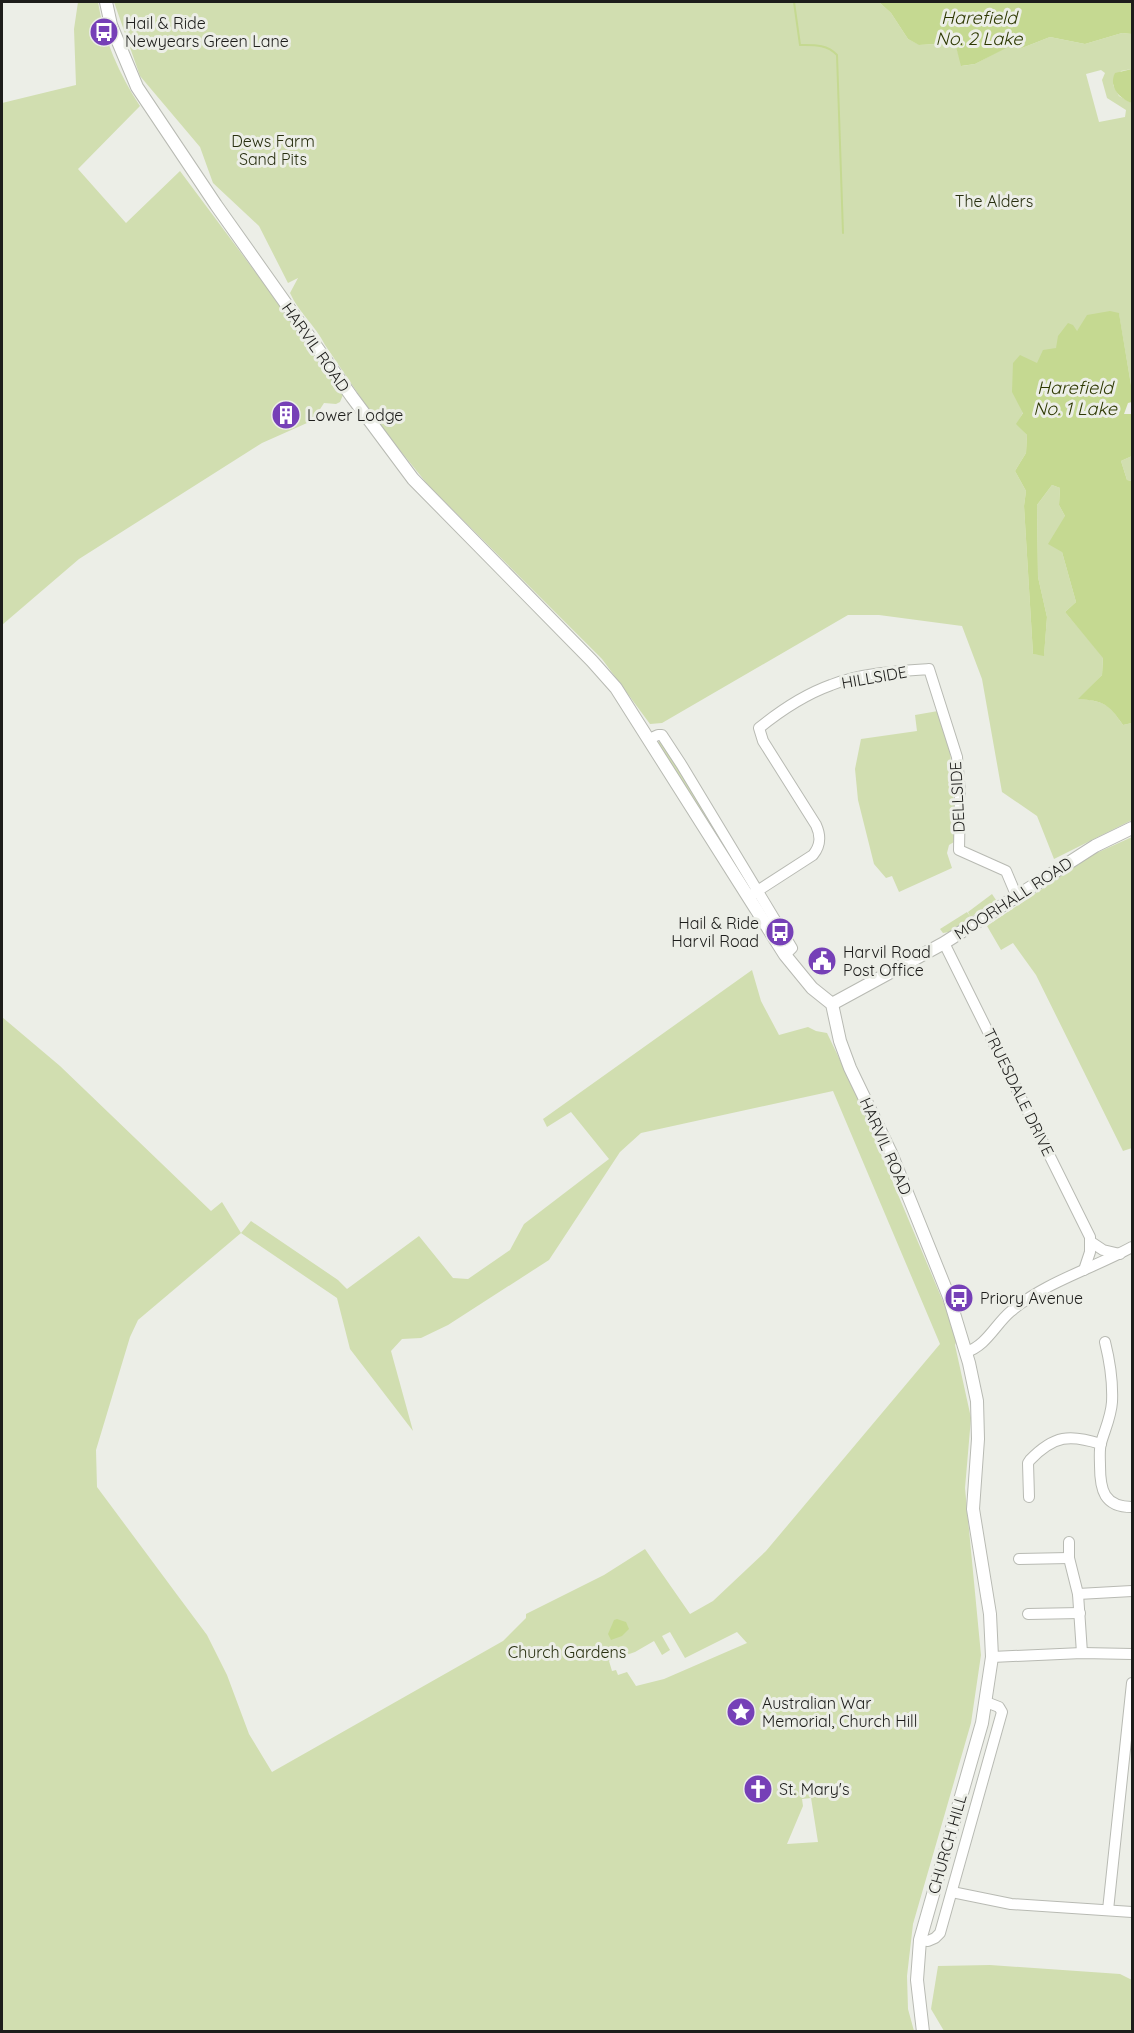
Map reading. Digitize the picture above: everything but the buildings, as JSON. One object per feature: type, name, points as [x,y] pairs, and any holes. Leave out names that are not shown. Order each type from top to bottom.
[{"type":"street","name":"HARVIL ROAD","points":[[106,2],[111,25],[137,87],[216,205],[352,397],[413,479],[616,688],[753,894],[785,955],[812,988],[832,1005],[840,1041],[891,1153],[946,1290],[973,1377],[978,1420],[973,1509],[990,1614],[992,1657]]},
{"type":"street","name":"HILLSIDE","points":[[753,894],[813,855],[820,837],[816,825],[763,741],[759,728],[833,684],[853,679],[929,669]]},
{"type":"street","name":"DELLSIDE","points":[[929,669],[957,758],[960,793],[959,850],[1006,872],[1017,897]]},
{"type":"street","name":"MOORHALL ROAD","points":[[832,1005],[944,943],[1095,846],[1132,828]]},
{"type":"street","name":"TRUESDALE DRIVE","points":[[944,943],[1091,1242]]},
{"type":"street","points":[[1084,1270],[1091,1242],[1103,1250],[1120,1254]]},
{"type":"street","points":[[966,1352],[978,1347],[1006,1316],[1025,1300],[1132,1247]]},
{"type":"street","points":[[1105,1342],[1112,1374],[1112,1400],[1109,1420],[1101,1444],[1101,1488],[1107,1498],[1113,1502],[1132,1507]]},
{"type":"street","points":[[1029,1497],[1028,1463],[1040,1451],[1065,1437],[1101,1444]]},
{"type":"street","points":[[1069,1542],[1069,1558],[1078,1594],[1082,1653]]},
{"type":"street","points":[[1019,1559],[1069,1558]]},
{"type":"street","points":[[1078,1594],[1132,1592]]},
{"type":"street","points":[[1028,1614],[1080,1613]]},
{"type":"street","points":[[992,1657],[1082,1653],[1132,1654]]},
{"type":"street","name":"CHURCH HILL","points":[[923,2031],[917,1980],[920,1940],[970,1766],[986,1702],[992,1657]]},
{"type":"street","points":[[1108,1910],[1132,1683]]},
{"type":"street","points":[[920,1940],[928,1941],[940,1933],[1002,1712],[994,1704],[986,1702]]},
{"type":"street","points":[[952,1892],[1011,1904],[1132,1912]]},
{"type":"green space","points":[[78,2],[98,2],[113,56],[140,106],[78,169],[126,223],[180,171],[306,340],[343,395],[340,402],[336,404],[324,403],[315,417],[307,423],[262,443],[79,559],[2,625],[2,103],[76,85],[74,29]]},
{"type":"green space","points":[[114,2],[879,2],[891,13],[908,39],[920,45],[955,43],[962,66],[975,64],[1010,45],[1022,48],[1050,37],[1085,44],[1122,33],[1132,34],[1132,69],[1121,71],[1113,85],[1119,96],[1132,103],[1132,391],[1119,314],[1077,331],[1056,348],[1017,424],[1027,435],[1026,453],[1015,471],[1026,491],[1024,506],[1033,654],[1044,655],[1047,617],[1038,577],[1037,505],[1052,485],[1060,488],[1059,505],[1065,516],[1062,552],[1076,602],[1065,612],[1103,657],[1102,675],[1079,699],[1105,705],[1114,712],[1123,725],[1132,723],[1132,820],[1054,859],[1037,816],[1002,792],[982,679],[962,626],[879,615],[848,615],[662,723],[650,724],[602,659],[428,485],[378,423],[290,293],[298,278],[288,283],[259,226],[213,183],[200,147],[140,76]],"holes":[[[1101,70],[1105,73],[1102,80],[1107,98],[1126,110],[1125,117],[1099,122],[1086,74]]]},
{"type":"green space","points":[[1132,456],[1132,481],[1127,480],[1121,461]]},
{"type":"green space","points":[[938,711],[950,749],[954,842],[949,845],[947,853],[952,868],[899,892],[892,876],[886,878],[874,864],[858,800],[855,769],[861,739],[917,731],[915,715]]},
{"type":"green space","points":[[660,740],[751,887],[750,889],[658,743]]},
{"type":"green space","points":[[1132,837],[1132,1148],[1123,1151],[1036,975],[1013,943],[1001,950],[987,926],[1092,855]]},
{"type":"green space","points":[[992,894],[996,900],[949,932],[943,933],[940,929],[967,912],[970,916],[968,912]]},
{"type":"green space","name":"Church Gardens","points":[[752,970],[761,1001],[779,1035],[808,1027],[827,1033],[851,1083],[958,1337],[955,1345],[971,1418],[965,1488],[981,1655],[971,1723],[913,1924],[907,1976],[908,2009],[914,2031],[2,2031],[2,1017],[60,1066],[211,1211],[222,1202],[241,1233],[251,1221],[338,1280],[347,1289],[419,1236],[453,1278],[468,1279],[510,1250],[524,1224],[609,1159],[571,1112],[547,1127],[543,1119]],"holes":[[[833,1091],[940,1344],[766,1551],[713,1601],[690,1614],[645,1549],[604,1575],[526,1614],[526,1618],[503,1641],[272,1772],[249,1734],[227,1675],[207,1635],[97,1487],[96,1450],[130,1337],[138,1320],[241,1233],[337,1298],[350,1349],[413,1431],[391,1351],[402,1339],[421,1338],[448,1325],[549,1260],[620,1152],[641,1133]],[[670,1632],[685,1658],[737,1632],[747,1643],[664,1679],[636,1686],[627,1672],[618,1675],[616,1670],[612,1671],[609,1661],[635,1652],[654,1641],[662,1655],[670,1650],[662,1636]],[[811,1798],[818,1842],[787,1844],[803,1806],[802,1799]]]},
{"type":"green space","points":[[990,1965],[1120,1974],[1132,1980],[1132,2031],[944,2031],[931,2009],[938,1966]]},
{"type":"water","name":"Harefield No. 2 Lake","points":[[879,2],[1132,2],[1132,34],[1122,33],[1085,44],[1050,37],[1022,48],[1010,46],[975,64],[961,66],[955,43],[919,45],[908,39],[891,13]]},
{"type":"water","points":[[1132,69],[1132,103],[1123,99],[1116,92],[1113,78],[1115,73]]},
{"type":"water","name":"Harefield No. 1 Lake","points":[[1110,311],[1119,313],[1132,391],[1132,402],[1128,403],[1124,414],[1132,414],[1132,456],[1121,461],[1127,480],[1132,481],[1132,723],[1123,725],[1104,704],[1078,699],[1102,675],[1103,658],[1065,612],[1076,602],[1062,552],[1048,544],[1065,516],[1059,505],[1060,488],[1052,485],[1037,505],[1038,577],[1047,617],[1044,656],[1033,654],[1024,506],[1026,491],[1015,471],[1026,453],[1027,435],[1016,424],[1023,413],[1012,392],[1013,363],[1020,355],[1037,363],[1043,350],[1056,348],[1058,336],[1068,323],[1073,325],[1077,331],[1087,315]]},
{"type":"water","points":[[614,1620],[626,1622],[629,1629],[622,1636],[611,1640],[608,1634]]},
{"type":"waterway","points":[[794,2],[800,45],[825,47],[837,55],[843,233]]},
{"type":"place","name":"Hail & Ride Newyears Green Lane","points":[[104,32]]},
{"type":"place","name":"Lower Lodge","points":[[286,415]]},
{"type":"place","name":"Hail & Ride Harvil Road","points":[[780,932]]},
{"type":"place","name":"Harvil Road Post Office","points":[[822,961]]},
{"type":"place","name":"Priory Avenue","points":[[959,1298]]},
{"type":"place","name":"Australian War Memorial, Church Hill","points":[[741,1712]]},
{"type":"place","name":"St. Mary's","points":[[758,1789]]},
{"type":"park label","name":"Dews Farm Sand Pits","points":[[273,150]]},
{"type":"park label","name":"The Alders","points":[[994,201]]}]
